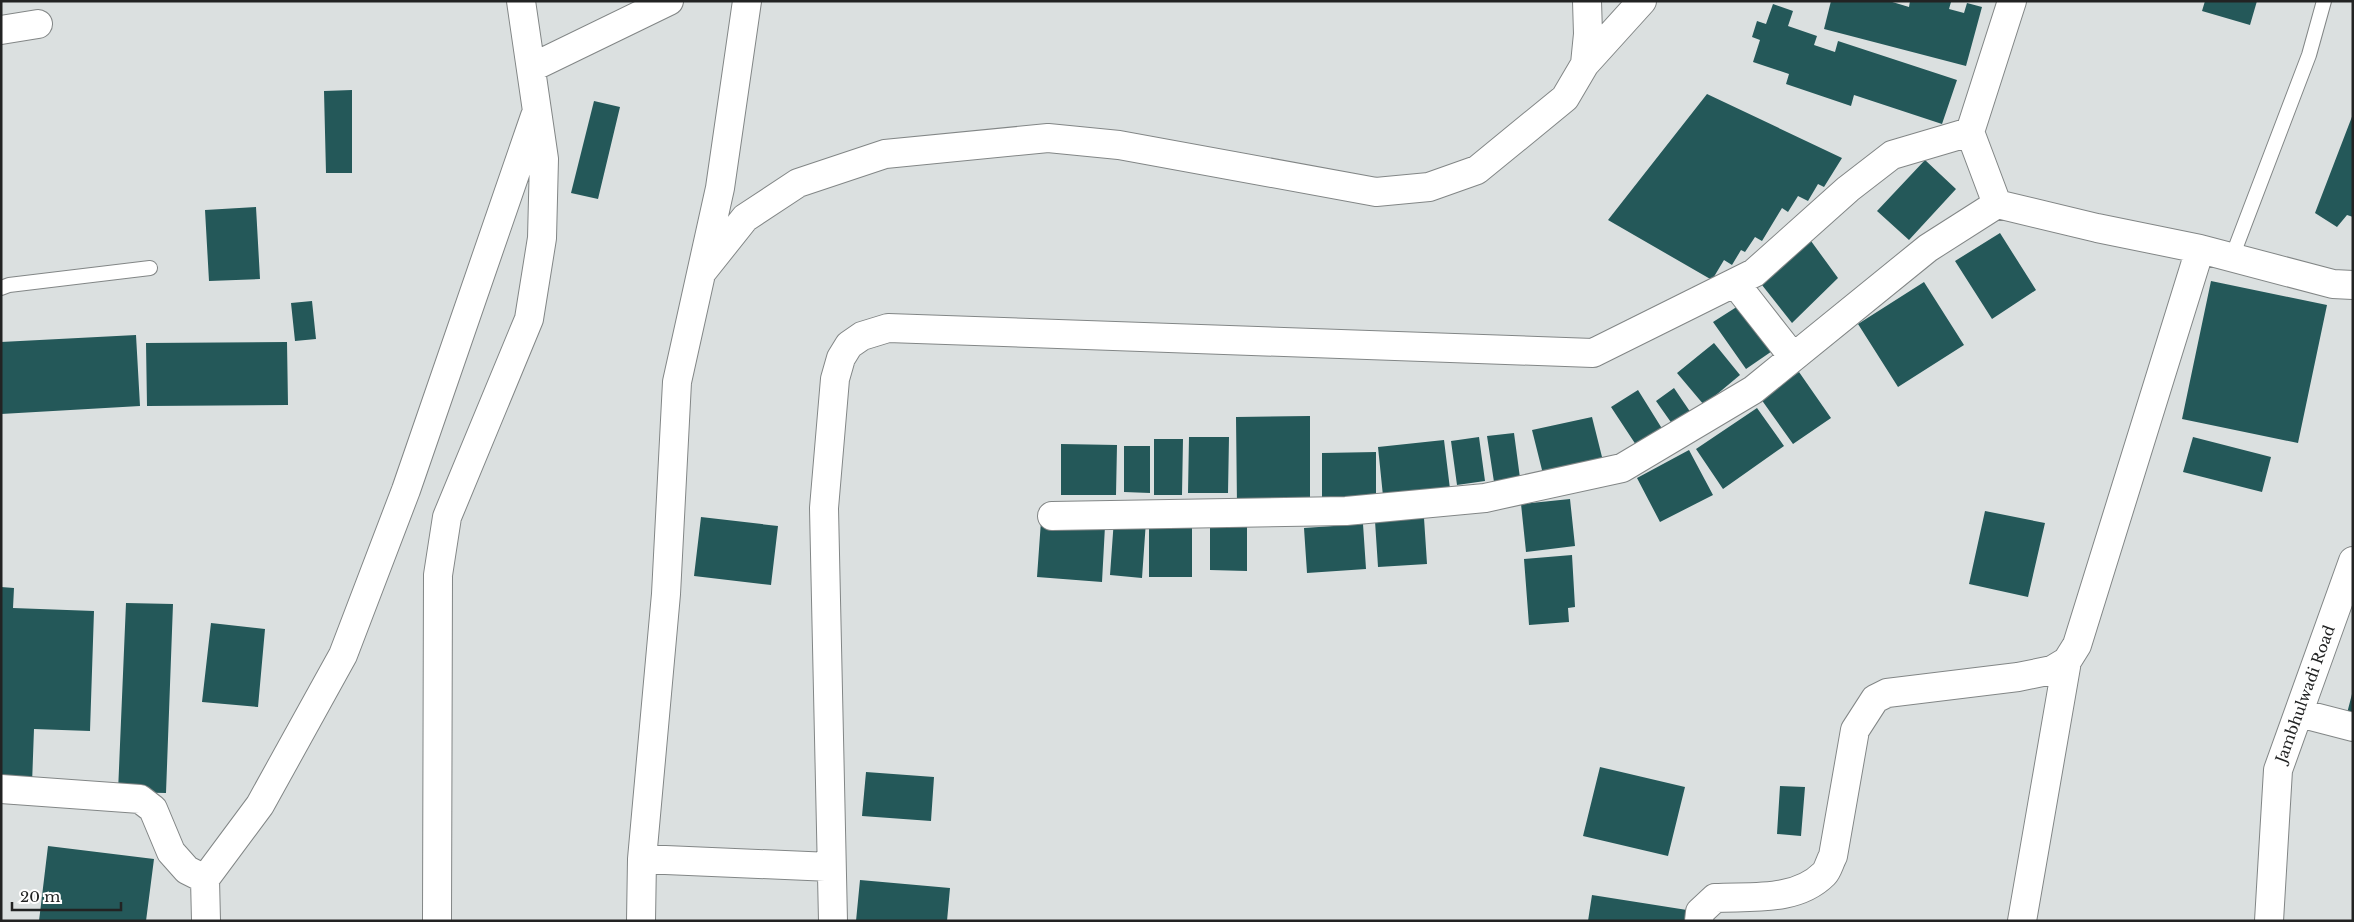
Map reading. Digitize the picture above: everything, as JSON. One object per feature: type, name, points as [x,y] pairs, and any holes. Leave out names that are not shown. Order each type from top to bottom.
[{"type":"street","points":[[437,921],[438,575],[447,517],[529,319],[542,238],[544,159],[521,1]]},
{"type":"street","points":[[531,68],[669,1]]},
{"type":"street","points":[[641,921],[642,860],[666,594],[678,382],[720,188],[747,1]]},
{"type":"street","points":[[1585,64],[1588,34],[1587,1]]},
{"type":"street","points":[[702,272],[745,218],[798,183],[885,154],[1048,138],[1119,145],[1376,192],[1429,187],[1477,170],[1565,98],[1585,64],[1642,1]]},
{"type":"street","points":[[1997,204],[1970,132],[2012,1]]},
{"type":"street","points":[[1,30],[38,24]]},
{"type":"street","points":[[206,921],[205,879],[260,804],[343,655],[406,490],[537,111]]},
{"type":"street","points":[[832,921],[824,508],[836,379],[841,358],[849,345],[862,336],[888,328],[961,329],[1592,353],[1754,273],[1848,189],[1892,155],[1970,132]]},
{"type":"street","points":[[1052,516],[1346,511],[1485,498],[1622,468],[1753,390],[1928,248],[1997,204],[2200,249],[2333,284],[2353,285]]},
{"type":"street","points":[[2022,921],[2067,661],[2077,645],[2200,249]]},
{"type":"street","points":[[1735,283],[1793,357]]},
{"type":"street","name":"Jambhulwadi Road","points":[[2269,921],[2278,770],[2353,561]]},
{"type":"street","points":[[1698,921],[1700,912],[1715,898],[1772,898],[1806,886],[1825,873],[1832,856],[1855,730],[1875,699],[1887,693],[2018,677],[2052,670],[2067,661]]},
{"type":"street","points":[[2299,713],[2353,728]]},
{"type":"street","points":[[1,789],[140,799],[153,809],[171,852],[187,870],[205,879]]},
{"type":"street","points":[[642,860],[831,867]]},
{"type":"lane","points":[[2232,257],[2309,55],[2324,1]]},
{"type":"lane","points":[[1,288],[9,285],[150,268]]},
{"type":"building","points":[[1831,1],[1889,1],[1909,7],[1910,1],[1947,1],[1951,2],[1949,9],[1964,13],[1967,3],[1982,7],[1966,66],[1824,29]]},
{"type":"building","points":[[2205,1],[2257,1],[2250,25],[2202,11]]},
{"type":"building","points":[[1773,4],[1793,11],[1788,26],[1817,36],[1814,45],[1835,52],[1838,41],[1957,80],[1942,124],[1854,95],[1851,106],[1786,84],[1789,74],[1753,62],[1760,40],[1752,37],[1757,21],[1766,24]]},
{"type":"building","points":[[352,90],[352,173],[326,173],[324,91]]},
{"type":"building","points":[[1707,94],[1842,158],[1824,187],[1818,184],[1808,201],[1798,196],[1788,212],[1782,208],[1762,241],[1755,237],[1745,252],[1741,250],[1732,265],[1724,260],[1712,280],[1608,220]]},
{"type":"building","points":[[594,101],[620,107],[598,199],[571,193]]},
{"type":"building","points":[[2353,114],[2353,217],[2347,215],[2337,227],[2315,213]]},
{"type":"building","points":[[1925,160],[1956,189],[1909,240],[1877,211]]},
{"type":"building","points":[[256,207],[260,279],[209,281],[205,210]]},
{"type":"building","points":[[2000,233],[2036,290],[1992,319],[1955,261]]},
{"type":"building","points":[[1811,241],[1838,278],[1792,323],[1762,285]]},
{"type":"building","points":[[2211,281],[2327,305],[2298,443],[2182,419]]},
{"type":"building","points":[[1924,282],[1964,345],[1898,387],[1858,324]]},
{"type":"building","points":[[312,301],[316,339],[295,341],[291,303]]},
{"type":"building","points":[[1746,301],[1778,347],[1746,369],[1713,322]]},
{"type":"building","points":[[136,335],[140,406],[1,414],[1,342]]},
{"type":"building","points":[[287,342],[288,405],[147,406],[146,343]]},
{"type":"building","points":[[1714,343],[1740,375],[1704,405],[1677,373]]},
{"type":"building","points":[[1799,372],[1831,418],[1793,444],[1761,399]]},
{"type":"building","points":[[1674,388],[1693,416],[1675,428],[1656,401]]},
{"type":"building","points":[[1638,390],[1666,435],[1640,451],[1611,407]]},
{"type":"building","points":[[1757,408],[1784,446],[1723,489],[1696,449]]},
{"type":"building","points":[[1310,416],[1310,506],[1237,506],[1236,417]]},
{"type":"building","points":[[1592,417],[1603,461],[1543,474],[1532,430]]},
{"type":"building","points":[[1514,433],[1520,478],[1494,482],[1487,436]]},
{"type":"building","points":[[1189,437],[1229,437],[1228,493],[1188,493]]},
{"type":"building","points":[[1479,437],[1485,481],[1457,485],[1451,441]]},
{"type":"building","points":[[2193,437],[2271,457],[2262,492],[2183,472]]},
{"type":"building","points":[[1154,439],[1183,439],[1182,495],[1154,495]]},
{"type":"building","points":[[1444,440],[1450,489],[1383,496],[1378,447]]},
{"type":"building","points":[[1061,444],[1117,445],[1116,495],[1061,495]]},
{"type":"building","points":[[1124,446],[1150,446],[1150,493],[1124,492]]},
{"type":"building","points":[[1689,450],[1713,495],[1660,522],[1637,478]]},
{"type":"building","points":[[1376,452],[1376,503],[1322,503],[1322,453]]},
{"type":"building","points":[[1570,499],[1575,546],[1526,552],[1521,504]]},
{"type":"building","points":[[1985,511],[2045,523],[2028,597],[1969,584]]},
{"type":"building","points":[[1149,516],[1192,516],[1192,577],[1149,577]]},
{"type":"building","points":[[701,517],[778,526],[771,585],[694,576]]},
{"type":"building","points":[[1424,518],[1427,564],[1378,567],[1375,521]]},
{"type":"building","points":[[1114,519],[1146,521],[1142,578],[1110,575]]},
{"type":"building","points":[[1210,519],[1247,519],[1247,571],[1210,570]]},
{"type":"building","points":[[1041,521],[1105,526],[1102,582],[1037,577]]},
{"type":"building","points":[[1363,524],[1366,569],[1307,573],[1304,528]]},
{"type":"building","points":[[1572,555],[1575,607],[1568,608],[1569,622],[1529,625],[1524,559]]},
{"type":"building","points":[[1,587],[14,588],[13,608],[94,611],[90,731],[34,729],[32,784],[1,783]]},
{"type":"building","points":[[126,603],[173,604],[166,793],[118,792]]},
{"type":"building","points":[[211,623],[265,629],[258,707],[202,702]]},
{"type":"building","points":[[2353,694],[2353,723],[2345,721]]},
{"type":"building","points":[[1600,767],[1685,787],[1668,856],[1583,836]]},
{"type":"building","points":[[866,772],[934,777],[931,821],[862,816]]},
{"type":"building","points":[[1780,786],[1805,787],[1801,836],[1777,834]]},
{"type":"building","points":[[48,846],[154,859],[146,921],[39,921]]},
{"type":"building","points":[[860,880],[950,888],[947,921],[856,921]]},
{"type":"building","points":[[1592,895],[1687,910],[1685,921],[1588,921]]}]
